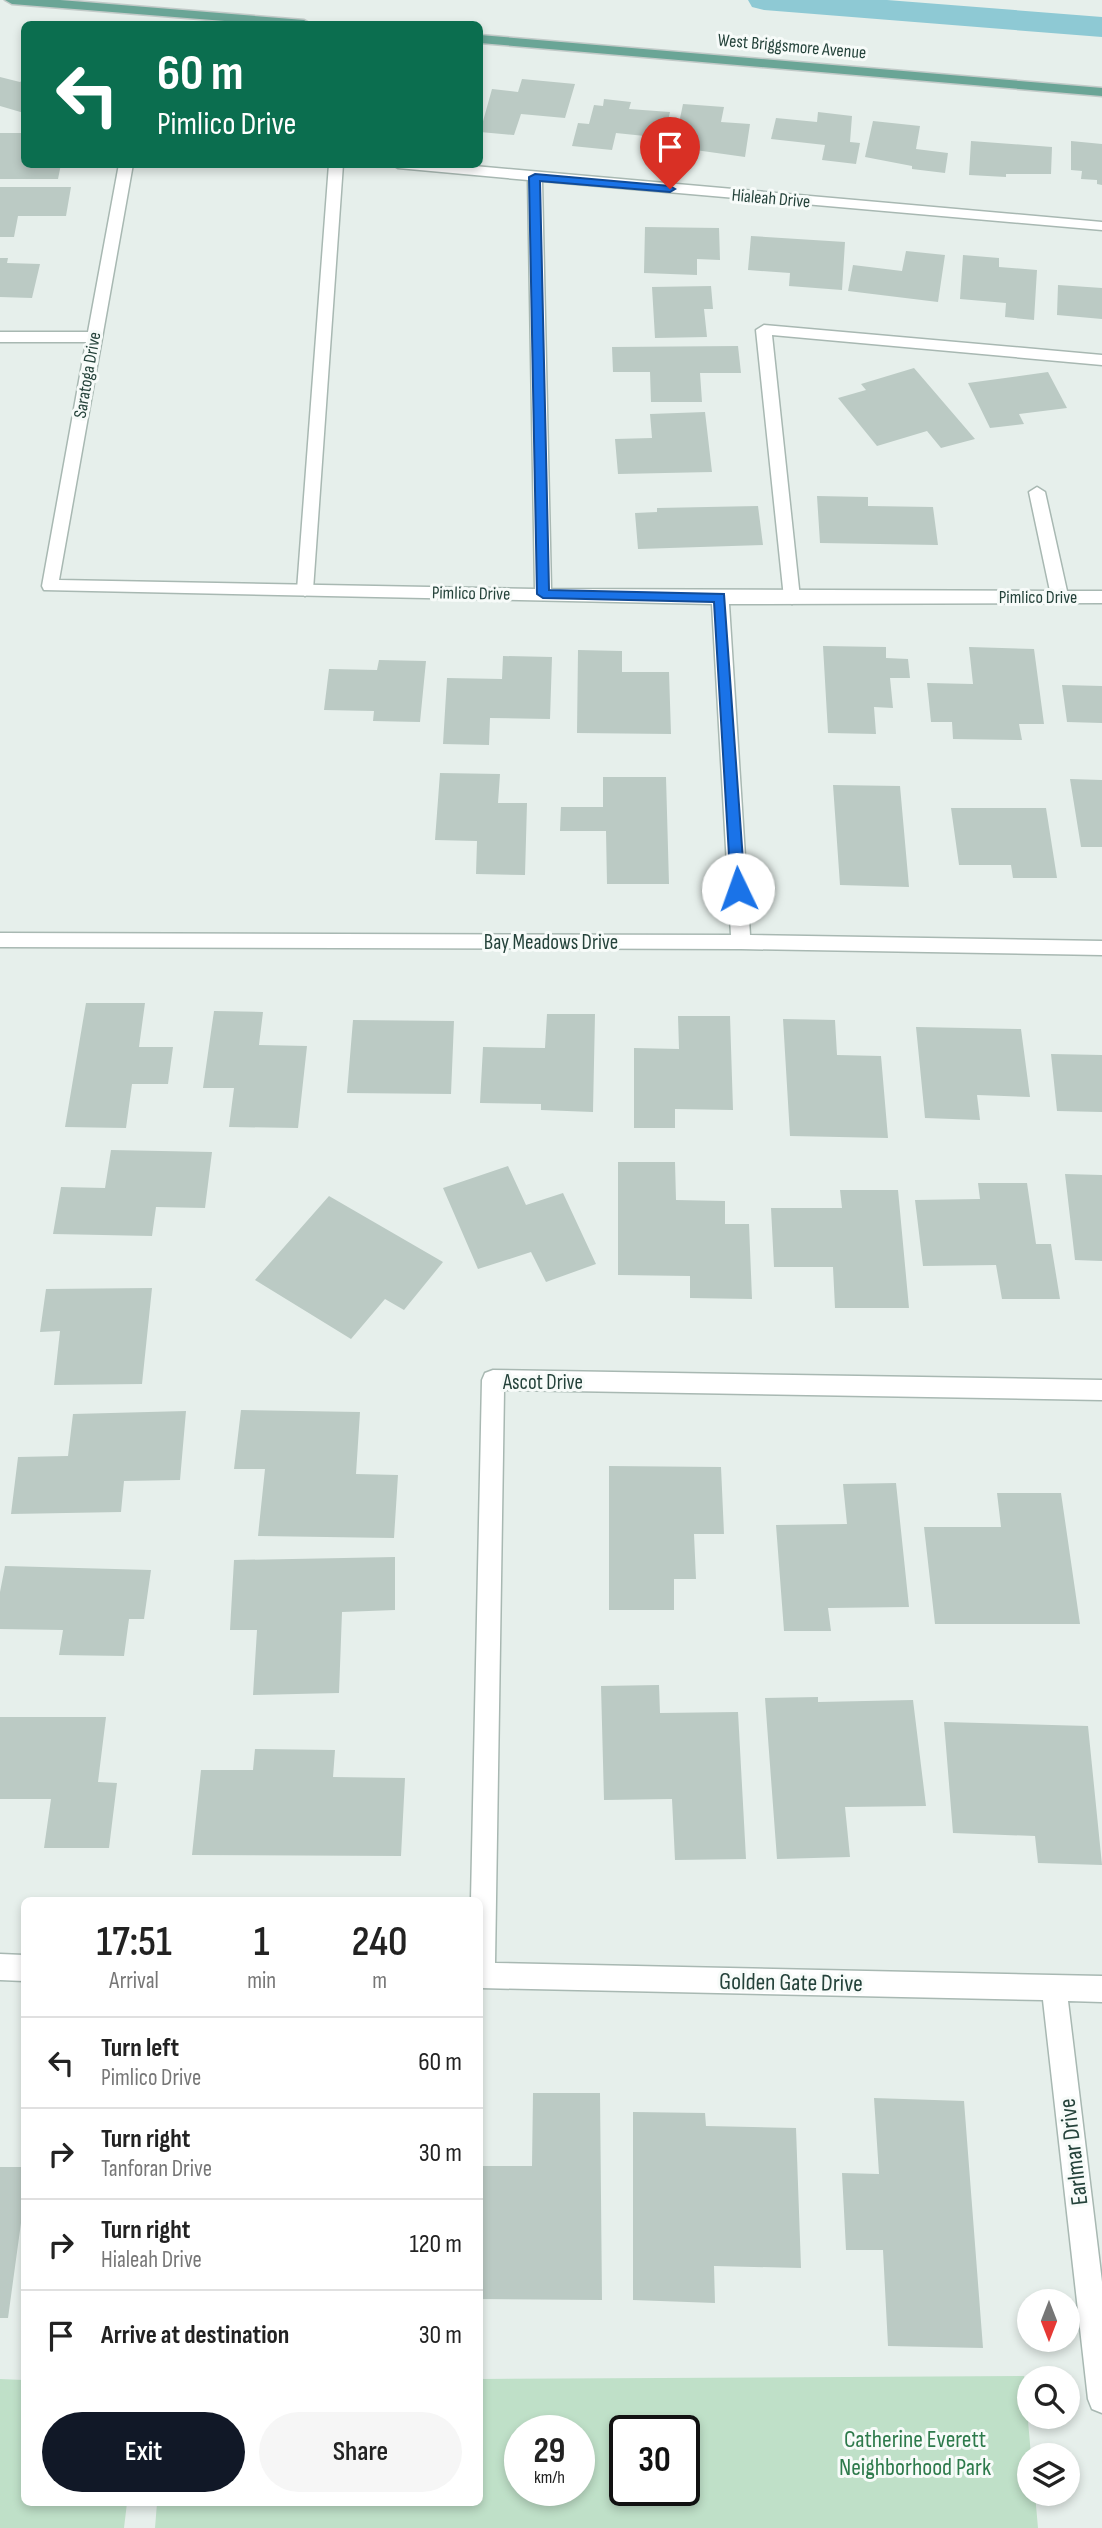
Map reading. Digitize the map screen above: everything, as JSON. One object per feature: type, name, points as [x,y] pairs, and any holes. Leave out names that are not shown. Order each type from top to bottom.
[{"type":"main road","points":[[12,0],[268,21]]},
{"type":"main road","name":"West Briggsmore Avenue","points":[[483,39],[1102,92]]},
{"type":"street","name":"Saratoga Drive","points":[[50,586],[125,168]]},
{"type":"street","points":[[304,590],[336,168]]},
{"type":"street","name":"Hialeah Drive","points":[[440,168],[1102,226]]},
{"type":"street","points":[[535,177],[543,594]]},
{"type":"street","points":[[792,597],[764,330],[1102,360]]},
{"type":"street","points":[[0,337],[94,337]]},
{"type":"street","points":[[1037,492],[1060,597]]},
{"type":"street","name":"Pimlico Drive","points":[[50,586],[720,597],[1102,597]]},
{"type":"street","points":[[720,597],[741,942]]},
{"type":"street","name":"Bay Meadows Drive","points":[[0,940],[741,942],[1102,948]]},
{"type":"street","name":"Ascot Drive","points":[[483,1897],[493,1380],[1102,1390]]},
{"type":"street","points":[[0,1967],[21,1968]]},
{"type":"street","name":"Golden Gate Drive","points":[[483,1975],[1102,1989]]},
{"type":"street","name":"Earlmar Drive","points":[[1054,1989],[1102,2399]]},
{"type":"green space","name":"Catherine Everett Neighborhood Park","points":[[1017,2376],[1017,2429],[1029,2429],[1030,2443],[1017,2443],[1017,2506],[1036,2506],[1038,2528],[155,2528],[157,2506],[483,2506],[483,2379]]},
{"type":"green space","points":[[0,2379],[21,2380],[21,2506],[127,2506],[124,2528],[0,2528]]},
{"type":"building","points":[[0,77],[21,81],[21,112],[0,106]]},
{"type":"building","points":[[522,79],[575,84],[565,118],[521,114],[514,135],[483,132],[483,121],[492,89],[518,92]]},
{"type":"building","points":[[604,99],[631,102],[629,109],[670,112],[664,138],[616,133],[612,150],[572,146],[578,123],[589,124],[594,105],[603,106]]},
{"type":"building","points":[[683,104],[724,107],[721,122],[750,124],[745,157],[674,147]]},
{"type":"building","points":[[818,112],[852,116],[850,142],[860,143],[856,164],[822,160],[825,145],[771,139],[776,118],[817,122]]},
{"type":"building","points":[[873,121],[920,126],[916,149],[948,153],[945,173],[912,169],[912,166],[865,157]]},
{"type":"building","points":[[0,133],[21,133],[21,168],[60,168],[58,179],[0,179]]},
{"type":"building","points":[[971,141],[1052,147],[1051,174],[1006,174],[1006,177],[969,175]]},
{"type":"building","points":[[1071,141],[1102,144],[1102,185],[1097,184],[1097,180],[1081,179],[1082,171],[1071,170]]},
{"type":"building","points":[[0,187],[71,187],[66,216],[18,216],[14,237],[0,237]]},
{"type":"building","points":[[645,227],[719,228],[720,260],[697,259],[697,275],[644,273]]},
{"type":"building","points":[[751,236],[845,242],[842,290],[789,286],[790,273],[748,270]]},
{"type":"building","points":[[906,251],[945,255],[938,302],[848,291],[853,265],[902,271]]},
{"type":"building","points":[[963,255],[999,258],[999,267],[1037,270],[1034,320],[1005,317],[1006,303],[960,299]]},
{"type":"building","points":[[0,258],[8,258],[7,263],[40,264],[32,298],[0,297]]},
{"type":"building","points":[[1058,285],[1102,288],[1102,319],[1057,315]]},
{"type":"building","points":[[711,286],[713,309],[704,309],[707,337],[655,338],[652,287]]},
{"type":"building","points":[[738,346],[741,373],[700,373],[702,402],[651,402],[650,372],[613,372],[612,347]]},
{"type":"building","points":[[914,368],[975,439],[941,448],[927,431],[877,446],[838,398],[866,390],[861,384]]},
{"type":"building","points":[[1048,372],[1067,408],[1019,414],[1024,424],[990,428],[968,383]]},
{"type":"building","points":[[705,412],[712,472],[618,474],[615,439],[652,438],[650,414]]},
{"type":"building","points":[[817,496],[868,497],[868,506],[933,507],[938,545],[820,543]]},
{"type":"building","points":[[758,506],[763,545],[638,549],[635,513],[657,512],[657,508]]},
{"type":"building","points":[[823,646],[886,647],[886,658],[908,659],[910,678],[890,678],[893,708],[874,707],[876,734],[828,733]]},
{"type":"building","points":[[969,647],[1034,649],[1044,724],[1019,724],[1022,740],[953,739],[952,722],[931,722],[927,683],[973,684]]},
{"type":"building","points":[[578,650],[622,651],[622,672],[669,672],[671,734],[577,733]]},
{"type":"building","points":[[503,656],[552,657],[550,719],[490,718],[489,745],[443,744],[447,678],[502,679]]},
{"type":"building","points":[[379,660],[426,661],[420,722],[373,721],[374,711],[324,710],[329,669],[377,670]]},
{"type":"building","points":[[1062,685],[1102,686],[1102,723],[1067,722]]},
{"type":"building","points":[[440,773],[500,774],[498,803],[527,803],[525,875],[476,874],[477,841],[435,840]]},
{"type":"building","points":[[603,777],[666,777],[669,884],[607,884],[606,831],[560,831],[561,807],[603,807]]},
{"type":"building","points":[[1070,779],[1102,780],[1102,847],[1081,847]]},
{"type":"building","points":[[833,785],[900,786],[909,887],[840,885]]},
{"type":"building","points":[[951,808],[1046,808],[1057,878],[1013,878],[1011,865],[959,865]]},
{"type":"building","points":[[86,1003],[145,1003],[139,1047],[173,1047],[168,1084],[132,1084],[126,1128],[65,1127]]},
{"type":"building","points":[[214,1011],[263,1012],[259,1045],[307,1046],[298,1128],[229,1127],[234,1088],[203,1088]]},
{"type":"building","points":[[547,1014],[595,1014],[593,1112],[541,1110],[541,1104],[480,1103],[483,1047],[545,1048]]},
{"type":"building","points":[[678,1016],[730,1016],[733,1110],[675,1109],[675,1128],[634,1128],[634,1048],[679,1049]]},
{"type":"building","points":[[783,1019],[835,1020],[837,1055],[881,1056],[888,1138],[790,1136]]},
{"type":"building","points":[[353,1020],[454,1021],[451,1094],[347,1093]]},
{"type":"building","points":[[916,1027],[1021,1029],[1030,1097],[977,1095],[980,1120],[925,1118]]},
{"type":"building","points":[[1051,1054],[1102,1055],[1102,1112],[1057,1111]]},
{"type":"building","points":[[111,1150],[212,1152],[205,1208],[156,1207],[152,1236],[53,1234],[61,1187],[105,1188]]},
{"type":"building","points":[[618,1162],[675,1162],[676,1200],[725,1201],[725,1224],[749,1224],[752,1299],[690,1298],[690,1276],[618,1275]]},
{"type":"building","points":[[508,1166],[526,1205],[563,1193],[596,1264],[546,1282],[531,1252],[478,1269],[443,1188]]},
{"type":"building","points":[[1065,1174],[1102,1175],[1102,1261],[1075,1260]]},
{"type":"building","points":[[978,1183],[1027,1183],[1036,1244],[1051,1244],[1060,1299],[1002,1299],[996,1265],[923,1266],[915,1200],[980,1199]]},
{"type":"building","points":[[840,1190],[898,1190],[909,1308],[835,1308],[833,1267],[774,1267],[771,1208],[842,1208]]},
{"type":"building","points":[[329,1196],[443,1262],[404,1310],[385,1299],[351,1339],[255,1280]]},
{"type":"building","points":[[152,1288],[142,1384],[54,1385],[60,1331],[40,1332],[46,1289]]},
{"type":"building","points":[[241,1410],[360,1412],[356,1474],[398,1475],[394,1538],[258,1536],[265,1469],[234,1469]]},
{"type":"building","points":[[186,1411],[180,1480],[124,1481],[121,1512],[11,1514],[18,1457],[68,1456],[73,1414]]},
{"type":"building","points":[[609,1466],[721,1467],[724,1534],[694,1534],[696,1579],[674,1579],[674,1610],[609,1610]]},
{"type":"building","points":[[896,1483],[909,1607],[828,1608],[831,1631],[784,1631],[776,1525],[847,1524],[843,1484]]},
{"type":"building","points":[[997,1493],[1061,1493],[1080,1624],[935,1624],[924,1527],[1001,1527]]},
{"type":"building","points":[[395,1557],[395,1610],[342,1612],[339,1693],[253,1695],[257,1630],[230,1630],[234,1560]]},
{"type":"building","points":[[5,1566],[151,1570],[144,1619],[129,1619],[124,1656],[59,1655],[63,1630],[0,1629],[0,1592]]},
{"type":"building","points":[[659,1685],[660,1713],[738,1712],[746,1859],[675,1860],[672,1799],[604,1800],[601,1686]]},
{"type":"building","points":[[818,1697],[818,1702],[913,1700],[926,1806],[845,1807],[850,1857],[777,1859],[765,1698]]},
{"type":"building","points":[[0,1717],[106,1717],[98,1782],[117,1783],[109,1848],[44,1848],[51,1799],[0,1799]]},
{"type":"building","points":[[944,1722],[1088,1726],[1102,1865],[1038,1863],[1035,1836],[953,1833]]},
{"type":"building","points":[[255,1749],[335,1750],[333,1777],[405,1778],[401,1856],[192,1855],[201,1770],[253,1770]]},
{"type":"building","points":[[533,2093],[600,2093],[602,2300],[483,2299],[483,2166],[532,2166]]},
{"type":"building","points":[[874,2098],[964,2101],[983,2348],[888,2346],[883,2250],[846,2250],[842,2173],[879,2174]]},
{"type":"building","points":[[633,2112],[705,2113],[706,2126],[796,2128],[801,2268],[714,2266],[715,2303],[633,2300]]},
{"type":"building","points":[[0,2167],[21,2167],[21,2223],[8,2318],[0,2318]]},
{"type":"waterway","points":[[764,0],[1102,27]]},
{"type":"route","points":[[670,189],[535,177],[543,594],[720,597],[738,889]]}]
